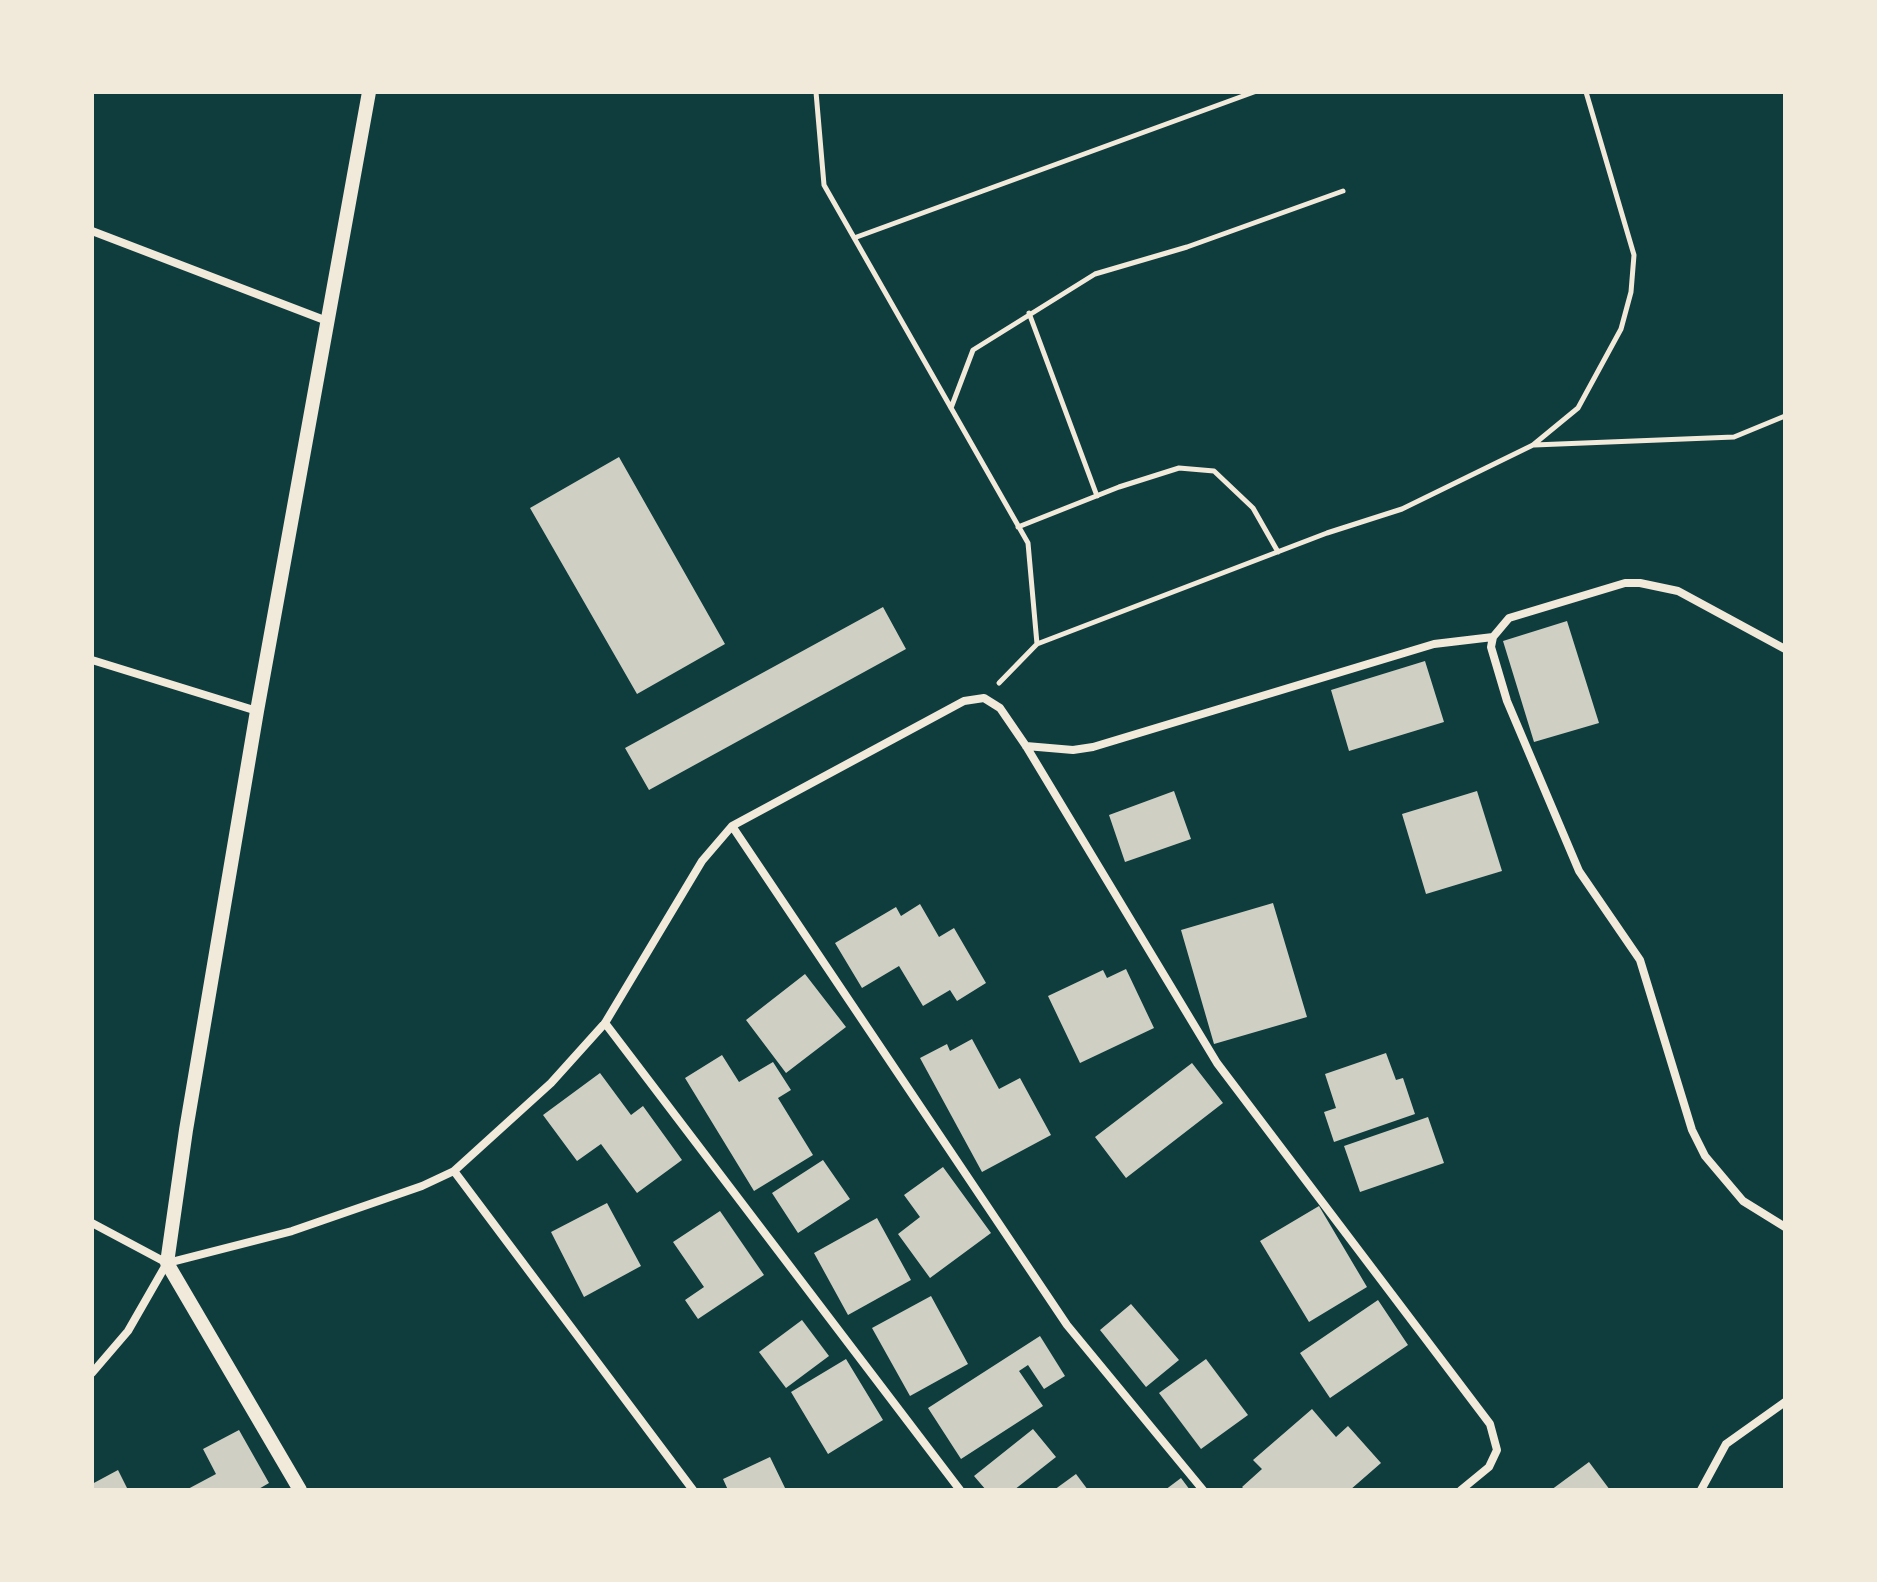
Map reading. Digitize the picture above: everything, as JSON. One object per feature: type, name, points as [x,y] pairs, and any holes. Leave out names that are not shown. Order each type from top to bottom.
[{"type":"street","points":[[92,1373],[128,1331],[167,1263],[186,1130],[257,711],[369,92]]},
{"type":"street","points":[[92,231],[327,321]]},
{"type":"street","points":[[1026,746],[1073,750],[1093,747],[1434,644],[1493,637],[1509,618],[1625,583],[1678,591],[1785,649]]},
{"type":"street","points":[[1493,637],[1495,664],[1507,701],[1579,871],[1640,960],[1692,1130],[1705,1156],[1743,1201],[1785,1227]]},
{"type":"street","points":[[92,660],[257,711]]},
{"type":"street","points":[[167,1263],[292,1231],[422,1186],[454,1171],[540,1094],[605,1023],[702,861],[732,826],[964,701],[984,698],[1000,708],[1026,746],[1217,1063],[1490,1424],[1497,1450],[1489,1467],[1461,1490]]},
{"type":"street","points":[[732,826],[1067,1325],[1203,1490]]},
{"type":"street","points":[[605,1023],[960,1490]]},
{"type":"street","points":[[454,1171],[693,1490]]},
{"type":"street","points":[[92,1223],[167,1263],[300,1490]]},
{"type":"street","points":[[1701,1490],[1726,1444],[1785,1402]]},
{"type":"path","points":[[816,92],[824,185],[1028,543],[1037,644]]},
{"type":"path","points":[[854,238],[1254,92]]},
{"type":"path","points":[[984,698],[1037,644],[1278,552],[1402,509],[1533,445],[1578,408],[1621,329],[1631,292],[1634,255],[1586,92]]},
{"type":"path","points":[[950,409],[973,350],[1095,274],[1187,247],[1343,191]]},
{"type":"path","points":[[1029,313],[1097,496]]},
{"type":"path","points":[[1533,445],[1734,437],[1785,416]]},
{"type":"path","points":[[1018,527],[1179,468],[1214,471],[1253,508],[1278,552]]},
{"type":"building","points":[[619,457],[725,644],[637,694],[530,508]]},
{"type":"building","points":[[883,607],[906,649],[649,790],[625,748]]},
{"type":"building","points":[[1567,621],[1599,723],[1534,742],[1503,641]]},
{"type":"building","points":[[1425,661],[1444,722],[1349,751],[1331,690]]},
{"type":"building","points":[[1174,791],[1191,839],[1125,862],[1109,815]]},
{"type":"building","points":[[1477,791],[1502,871],[1426,894],[1402,814]]},
{"type":"building","points":[[1273,903],[1307,1017],[1214,1044],[1181,930]]},
{"type":"building","points":[[920,904],[939,937],[954,928],[986,983],[957,1001],[950,990],[923,1006],[899,966],[862,988],[835,943],[896,907],[901,916]]},
{"type":"building","points":[[1126,969],[1154,1028],[1080,1063],[1048,996],[1103,970],[1107,978]]},
{"type":"building","points":[[805,974],[846,1027],[786,1073],[746,1020]]},
{"type":"building","points":[[972,1039],[999,1089],[1020,1078],[1051,1135],[982,1172],[920,1058],[947,1044],[950,1051]]},
{"type":"building","points":[[1386,1053],[1396,1080],[1403,1078],[1415,1114],[1334,1142],[1324,1112],[1336,1108],[1325,1074]]},
{"type":"building","points":[[722,1055],[739,1082],[773,1062],[791,1090],[778,1098],[813,1155],[754,1191],[685,1078]]},
{"type":"building","points":[[1192,1063],[1223,1103],[1126,1178],[1095,1137]]},
{"type":"building","points":[[600,1073],[631,1115],[643,1106],[682,1160],[637,1193],[601,1144],[577,1161],[543,1115]]},
{"type":"building","points":[[1428,1117],[1444,1163],[1360,1192],[1344,1146]]},
{"type":"building","points":[[823,1160],[850,1199],[798,1233],[772,1193]]},
{"type":"building","points":[[943,1167],[991,1233],[930,1278],[898,1234],[920,1217],[904,1195]]},
{"type":"building","points":[[607,1203],[641,1266],[584,1297],[551,1232]]},
{"type":"building","points":[[1319,1206],[1367,1287],[1309,1322],[1260,1241]]},
{"type":"building","points":[[720,1211],[764,1275],[698,1319],[685,1300],[704,1287],[673,1242]]},
{"type":"building","points":[[877,1218],[911,1280],[848,1315],[814,1253]]},
{"type":"building","points":[[931,1296],[968,1364],[910,1396],[872,1328]]},
{"type":"building","points":[[1378,1300],[1408,1345],[1330,1398],[1300,1353]]},
{"type":"building","points":[[1131,1304],[1179,1360],[1146,1387],[1100,1330]]},
{"type":"building","points":[[802,1320],[829,1356],[786,1388],[759,1352]]},
{"type":"building","points":[[1040,1336],[1065,1376],[1044,1389],[1028,1365],[1019,1371],[1043,1406],[961,1459],[928,1408]]},
{"type":"building","points":[[846,1359],[883,1420],[828,1454],[791,1392]]},
{"type":"building","points":[[1206,1359],[1248,1415],[1201,1449],[1159,1393]]},
{"type":"building","points":[[1312,1409],[1336,1437],[1348,1426],[1381,1463],[1350,1490],[1245,1490],[1242,1487],[1262,1469],[1253,1460]]},
{"type":"building","points":[[1033,1429],[1056,1457],[1014,1490],[986,1490],[974,1476]]},
{"type":"building","points":[[239,1430],[269,1483],[257,1490],[186,1490],[216,1474],[203,1449]]},
{"type":"building","points":[[770,1457],[786,1490],[728,1490],[723,1479]]},
{"type":"building","points":[[1589,1462],[1610,1490],[1551,1490]]},
{"type":"building","points":[[118,1470],[128,1490],[92,1490],[92,1484]]},
{"type":"building","points":[[1076,1474],[1088,1490],[1054,1490]]},
{"type":"building","points":[[1181,1478],[1190,1490],[1165,1490]]}]
